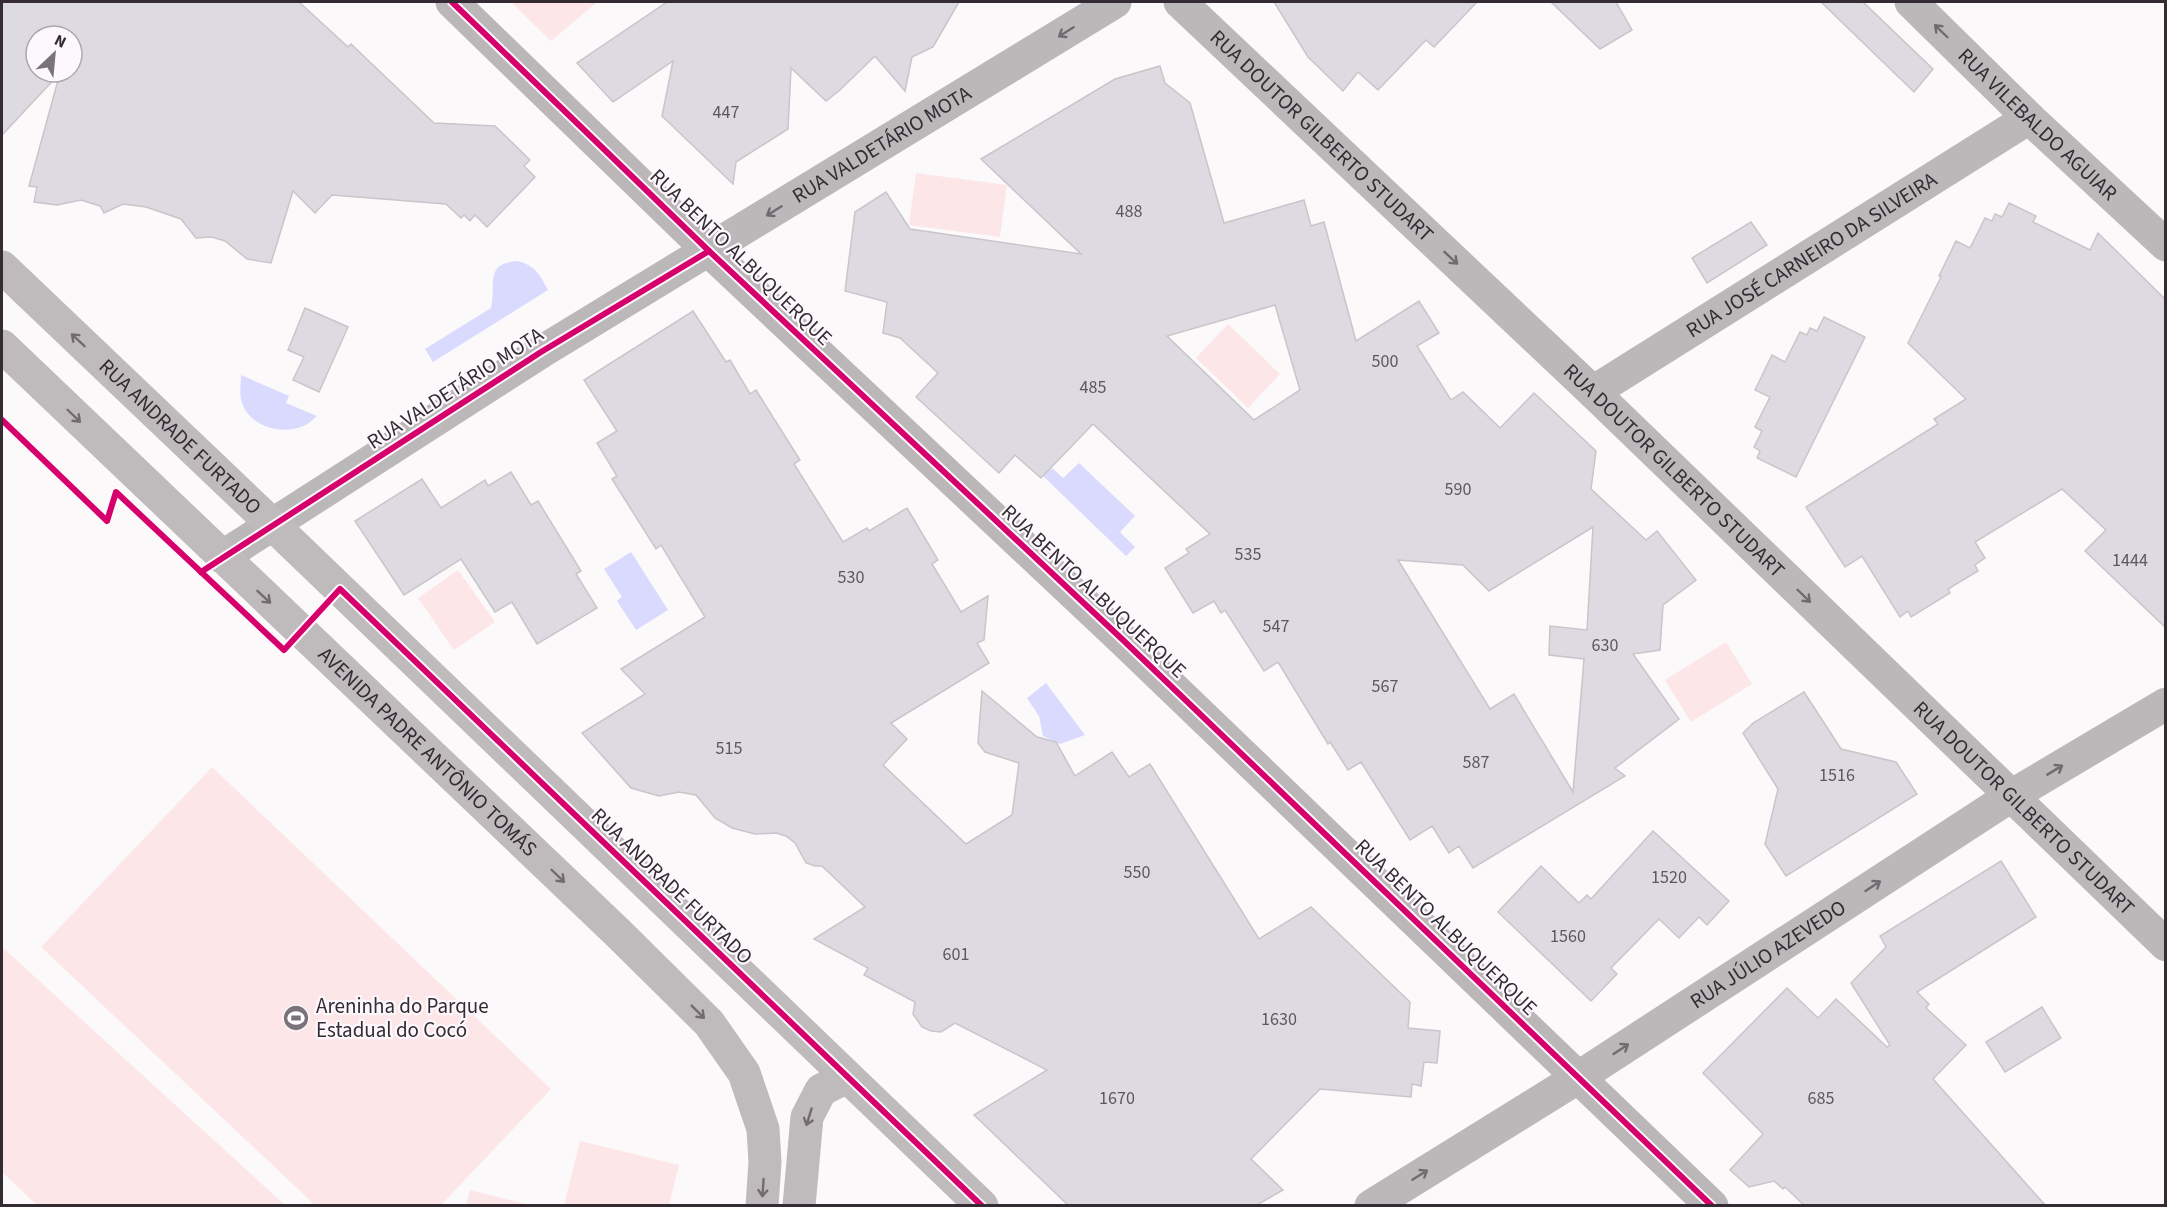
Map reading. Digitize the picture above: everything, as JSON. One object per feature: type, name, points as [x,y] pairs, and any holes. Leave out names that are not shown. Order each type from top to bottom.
[{"type":"main road","name":"RUA ANDRADE FURTADO","points":[[2,267],[982,1206]]},
{"type":"main road","name":"AVENIDA PADRE ANTÔNIO TOMÁS","points":[[2,346],[710,1023],[744,1073],[763,1130],[765,1162],[762,1206]]},
{"type":"main road","points":[[799,1206],[807,1117],[821,1090],[847,1077]]},
{"type":"street","name":"RUA BENTO ALBUQUERQUE","points":[[452,2],[709,251],[1123,640],[1712,1206]]},
{"type":"street","name":"RUA VALDETÁRIO MOTA","points":[[222,557],[541,352],[1115,2]]},
{"type":"street","name":"RUA DOUTOR GILBERTO STUDART","points":[[1180,2],[1593,392],[2166,945]]},
{"type":"street","name":"RUA VILEBALDO AGUIAR","points":[[1911,2],[2029,117],[2166,245]]},
{"type":"street","name":"RUA JOSÉ CARNEIRO DA SILVEIRA","points":[[1593,392],[2029,117]]},
{"type":"street","name":"RUA JÚLIO AZEVEDO","points":[[1371,1206],[1579,1077],[2011,796],[2166,704]]},
{"type":"shaded area","points":[[511,2],[597,2],[551,41]]},
{"type":"shaded area","points":[[916,173],[1007,185],[1000,237],[909,225]]},
{"type":"shaded area","points":[[1228,324],[1280,374],[1248,408],[1196,358]]},
{"type":"shaded area","points":[[458,570],[495,622],[454,650],[418,598]]},
{"type":"shaded area","points":[[1726,642],[1752,684],[1691,722],[1665,680]]},
{"type":"shaded area","name":"Areninha do Parque Estadual do Cocó","points":[[212,767],[551,1089],[441,1205],[315,1205],[41,947]]},
{"type":"shaded area","points":[[2,947],[285,1205],[37,1205],[2,1172]]},
{"type":"shaded area","points":[[580,1141],[679,1165],[669,1205],[564,1205]]},
{"type":"shaded area","points":[[470,1190],[530,1205],[466,1205]]},
{"type":"water","points":[[517,261],[536,271],[548,290],[433,362],[425,349],[491,308],[495,271],[499,266]]},
{"type":"water","points":[[241,375],[289,396],[286,403],[317,416],[306,425],[288,430],[269,428],[260,424],[246,412],[242,403]]},
{"type":"water","points":[[1079,463],[1135,516],[1120,532],[1135,547],[1126,556],[1043,476],[1052,468],[1063,478]]},
{"type":"water","points":[[631,552],[668,610],[636,630],[617,601],[622,597],[604,569]]},
{"type":"water","points":[[1046,683],[1085,735],[1060,744],[1043,736],[1039,716],[1027,698]]},
{"type":"building","points":[[2,2],[299,2],[348,47],[351,44],[434,123],[495,126],[530,160],[524,166],[535,177],[487,227],[475,215],[470,221],[464,215],[461,218],[446,204],[332,195],[315,213],[293,191],[271,263],[247,259],[225,241],[212,237],[196,238],[181,219],[146,207],[123,204],[104,213],[100,206],[81,200],[57,205],[34,202],[37,187],[29,186],[57,84],[84,84],[84,24],[24,24],[24,84],[50,84],[2,135]]},
{"type":"building","points":[[667,2],[959,2],[933,47],[912,57],[905,91],[875,56],[826,101],[791,68],[788,129],[736,162],[733,184],[662,116],[673,61],[613,102],[577,63]]},
{"type":"building","points":[[1274,2],[1477,2],[1434,47],[1426,40],[1378,90],[1358,72],[1343,91],[1308,57]]},
{"type":"building","points":[[1551,2],[1616,2],[1632,30],[1600,49]]},
{"type":"building","points":[[1821,2],[1863,2],[1933,69],[1914,92]]},
{"type":"building","points":[[1160,66],[1165,83],[1190,103],[1224,223],[1304,200],[1311,226],[1324,222],[1356,341],[1419,301],[1439,333],[1417,346],[1451,400],[1463,392],[1500,428],[1534,393],[1596,451],[1591,489],[1646,540],[1657,531],[1696,580],[1663,605],[1660,650],[1633,654],[1679,719],[1615,768],[1625,776],[1473,868],[1459,846],[1449,853],[1432,826],[1410,840],[1361,762],[1348,770],[1330,742],[1328,744],[1278,662],[1264,671],[1225,610],[1221,613],[1214,601],[1193,613],[1165,568],[1189,553],[1186,549],[1210,534],[1093,424],[1041,478],[1015,455],[999,473],[916,397],[938,373],[900,338],[883,333],[887,302],[845,291],[855,212],[886,192],[910,229],[1081,254],[981,159],[1115,79]],"holes":[[[1275,305],[1300,390],[1254,420],[1167,336]],[[1593,527],[1587,630],[1550,626],[1549,655],[1584,659],[1573,792],[1514,694],[1490,709],[1398,560],[1463,565],[1489,591]]]},
{"type":"building","points":[[2009,203],[2036,216],[2033,222],[2090,250],[2098,233],[2166,300],[2166,628],[2085,551],[2106,530],[2062,489],[1975,542],[1985,558],[1975,565],[1978,571],[1948,589],[1950,593],[1911,617],[1908,611],[1900,617],[1862,556],[1845,567],[1806,507],[1938,424],[1934,419],[1966,399],[1908,343],[1956,241],[1970,248],[1985,218],[1992,221],[1995,214],[2002,217]]},
{"type":"building","points":[[1751,222],[1767,245],[1707,283],[1692,258]]},
{"type":"building","points":[[305,308],[348,327],[319,392],[293,380],[304,357],[288,350]]},
{"type":"building","points":[[693,311],[726,362],[730,360],[750,394],[756,390],[800,460],[794,464],[843,542],[867,528],[869,531],[907,508],[938,560],[932,564],[961,612],[988,596],[984,640],[977,643],[989,663],[891,723],[907,739],[883,765],[966,844],[1012,815],[1019,763],[985,752],[978,743],[982,691],[1037,737],[1056,742],[1075,776],[1112,752],[1129,777],[1150,764],[1259,939],[1311,907],[1410,1002],[1408,1028],[1440,1031],[1437,1063],[1424,1062],[1421,1086],[1412,1084],[1411,1097],[1320,1089],[1251,1159],[1283,1190],[1255,1206],[1069,1206],[974,1115],[1047,1070],[955,1023],[941,1032],[922,1027],[913,1014],[915,1002],[864,975],[868,968],[814,939],[865,907],[822,866],[806,863],[795,843],[786,836],[776,833],[755,834],[732,828],[715,818],[696,795],[679,792],[659,796],[631,788],[582,733],[645,694],[621,669],[705,617],[661,545],[656,549],[612,479],[617,476],[597,443],[617,431],[584,380]]},
{"type":"building","points":[[1824,317],[1865,337],[1796,477],[1757,458],[1760,451],[1754,447],[1762,431],[1755,427],[1770,397],[1755,390],[1772,355],[1785,362],[1800,332],[1807,335],[1810,328],[1817,331]]},
{"type":"building","points":[[511,472],[531,505],[538,501],[581,571],[576,574],[597,608],[537,644],[512,602],[495,612],[461,559],[404,595],[355,521],[422,479],[441,508],[485,480],[488,486]]},
{"type":"building","points":[[1804,692],[1841,749],[1896,762],[1917,794],[1786,876],[1765,844],[1778,789],[1743,733],[1753,723]]},
{"type":"building","points":[[1653,831],[1729,901],[1707,925],[1699,917],[1679,938],[1659,919],[1611,968],[1617,974],[1591,1001],[1498,912],[1541,866],[1579,903],[1587,895],[1591,899]]},
{"type":"building","points":[[2001,861],[2036,917],[1917,992],[1929,1004],[1926,1008],[1966,1045],[1933,1079],[2046,1206],[1805,1206],[1785,1187],[1783,1189],[1774,1181],[1749,1187],[1730,1170],[1763,1134],[1703,1073],[1787,988],[1818,1018],[1836,999],[1887,1047],[1890,1045],[1851,983],[1886,947],[1880,936]]},
{"type":"building","points":[[2042,1007],[2061,1038],[2005,1072],[1986,1042]]},
{"type":"cycle path","points":[[452,2],[709,251],[1123,640],[1712,1206]]},
{"type":"cycle path","points":[[201,572],[541,352],[709,251]]},
{"type":"cycle path","points":[[2,420],[107,521],[116,492],[284,650],[340,589],[982,1206]]},
{"type":"place","name":"Areninha do Parque Estadual do Cocó","points":[[296,1018]]}]
